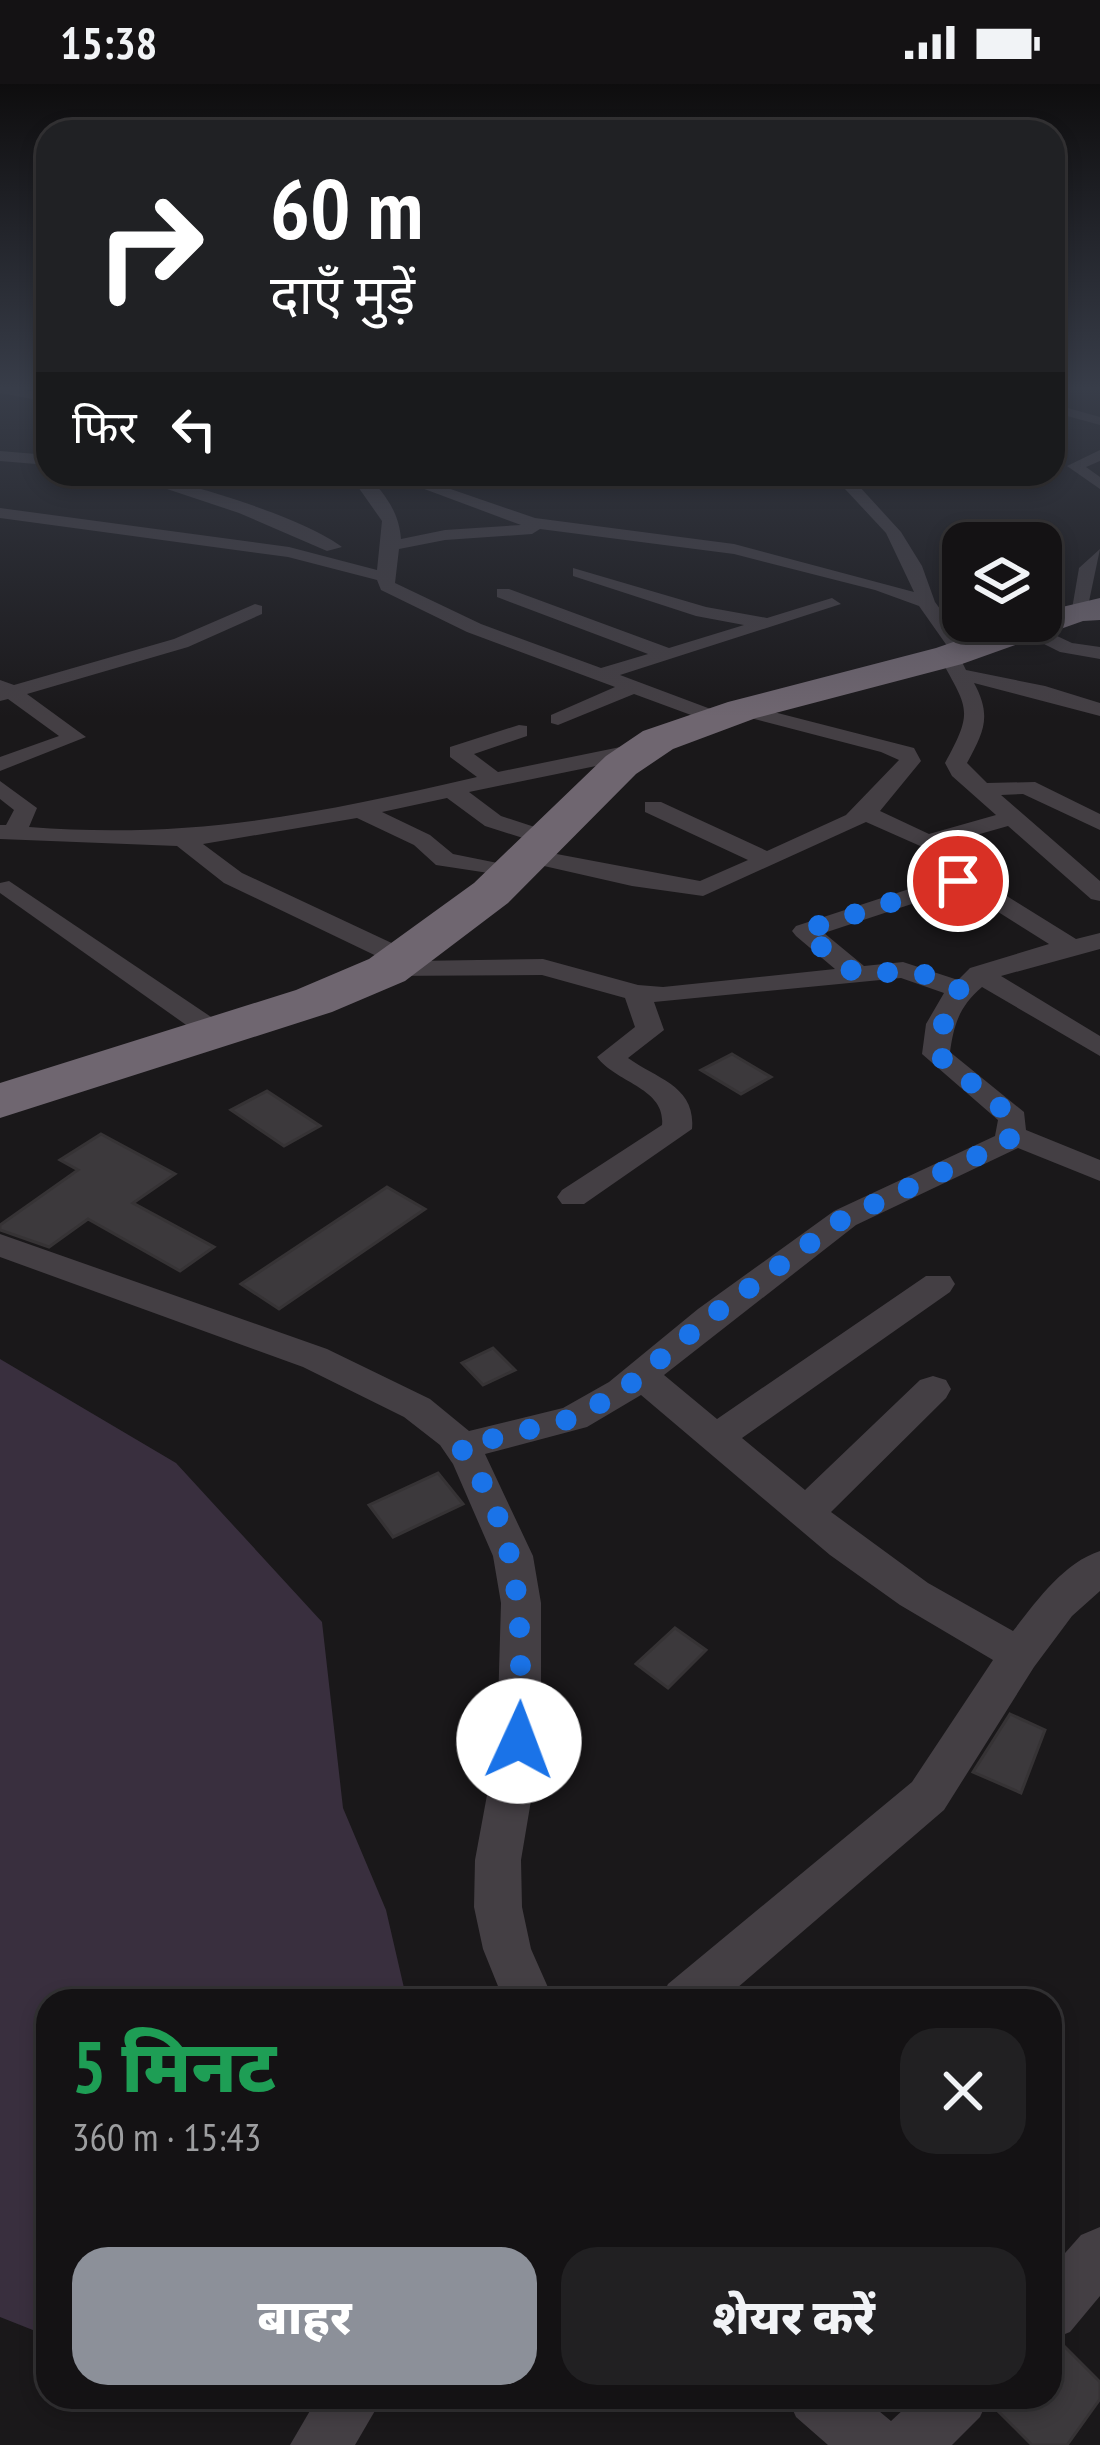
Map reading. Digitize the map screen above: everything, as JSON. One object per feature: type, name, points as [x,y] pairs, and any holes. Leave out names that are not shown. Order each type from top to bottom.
[{"type":"highway","points":[[0,1101],[314,1001],[396,964],[529,856],[640,750],[729,714],[957,661],[997,642]]},
{"type":"street","points":[[205,496],[334,547],[387,586],[458,622],[636,686],[729,714],[889,747],[910,757],[958,767],[1100,894]]},
{"type":"street","points":[[378,496],[388,507],[391,546],[379,576]]},
{"type":"street","points":[[453,496],[548,525],[734,549],[926,602]]},
{"type":"street","points":[[862,496],[914,564],[926,602],[976,706],[975,728],[958,755],[958,767]]},
{"type":"street","points":[[125,531],[218,500]]},
{"type":"street","points":[[0,513],[289,552],[379,576]]},
{"type":"street","points":[[391,546],[445,535],[497,535],[548,525]]},
{"type":"street","points":[[1089,610],[1088,568],[1100,554]]},
{"type":"street","points":[[580,572],[703,612],[771,624]]},
{"type":"street","points":[[503,593],[527,606],[665,653]]},
{"type":"street","points":[[603,674],[832,604]]},
{"type":"street","points":[[4,690],[181,643],[255,610]]},
{"type":"street","points":[[1053,642],[1100,653]]},
{"type":"street","points":[[957,661],[1100,710]]},
{"type":"street","points":[[558,719],[636,686]]},
{"type":"street","points":[[0,764],[75,736],[4,690]]},
{"type":"street","points":[[492,778],[458,752],[519,731]]},
{"type":"street","points":[[7,832],[125,842],[182,839],[363,812],[492,778],[640,750]]},
{"type":"street","points":[[363,812],[422,840],[445,860],[529,856],[694,890],[866,813],[910,757]]},
{"type":"street","points":[[981,790],[1027,787],[1100,823]]},
{"type":"street","points":[[0,788],[26,808],[7,832]]},
{"type":"street","points":[[448,788],[493,821],[529,856]]},
{"type":"street","points":[[653,807],[766,860]]},
{"type":"street","points":[[866,813],[927,842],[1012,818]]},
{"type":"street","points":[[182,839],[233,878],[396,964],[543,967],[637,993],[663,995],[916,971],[969,981],[1100,1048]]},
{"type":"street","points":[[1068,866],[1092,854]]},
{"type":"street","points":[[856,974],[810,939],[805,934],[808,929],[952,881],[972,885],[1087,945]]},
{"type":"street","points":[[9,888],[216,1033]]},
{"type":"street","points":[[460,1447],[574,1418],[642,1376],[710,1317],[844,1218],[997,1149],[1011,1135],[1013,1118],[937,1054],[943,1025],[969,981],[1087,945]]},
{"type":"street","points":[[573,1197],[676,1129],[678,1110],[671,1096],[611,1057],[650,1030],[637,993]]},
{"type":"street","points":[[1011,1135],[1100,1171]]},
{"type":"street","points":[[0,1246],[314,1358],[418,1408],[460,1447],[513,1556],[521,1603],[519,1741],[498,1860],[498,1907],[507,1949],[524,1989]]},
{"type":"street","points":[[716,1438],[938,1284]]},
{"type":"street","points":[[642,1376],[806,1513],[914,1594],[1019,1655]]},
{"type":"street","points":[[806,1513],[933,1389]]},
{"type":"street","points":[[715,1989],[928,1796],[1019,1655],[1058,1604],[1100,1567]]},
{"type":"street","points":[[319,2445],[345,2409]]},
{"type":"street","points":[[831,2409],[874,2445]]},
{"type":"street","points":[[909,2445],[946,2409]]},
{"type":"shaded area","points":[[0,1359],[176,1463],[322,1622],[343,1808],[386,1910],[404,1989],[36,1989],[36,2331],[0,2317]]},
{"type":"building","points":[[732,1054],[771,1077],[741,1094],[701,1070]]},
{"type":"building","points":[[267,1091],[320,1126],[284,1146],[231,1110]]},
{"type":"building","points":[[101,1134],[175,1174],[133,1203],[214,1247],[180,1271],[88,1219],[49,1247],[0,1230],[0,1225],[78,1170],[60,1160]]},
{"type":"building","points":[[387,1187],[425,1209],[279,1309],[241,1284]]},
{"type":"building","points":[[493,1348],[515,1370],[483,1385],[462,1363]]},
{"type":"building","points":[[438,1473],[463,1504],[393,1537],[369,1505]]},
{"type":"building","points":[[675,1628],[706,1650],[668,1688],[636,1664]]},
{"type":"building","points":[[1010,1714],[1045,1730],[1021,1793],[973,1772]]},
{"type":"building","points":[[1062,2344],[1100,2382],[1100,2399],[1067,2445],[1032,2445],[996,2409],[1062,2409]]},
{"type":"route","points":[[519,1741],[521,1603],[513,1556],[460,1447],[518,1436],[574,1418],[622,1391],[710,1317],[844,1218],[1009,1141],[1013,1118],[937,1054],[943,1025],[959,989],[916,971],[856,974],[805,934],[808,929],[958,881]]}]
